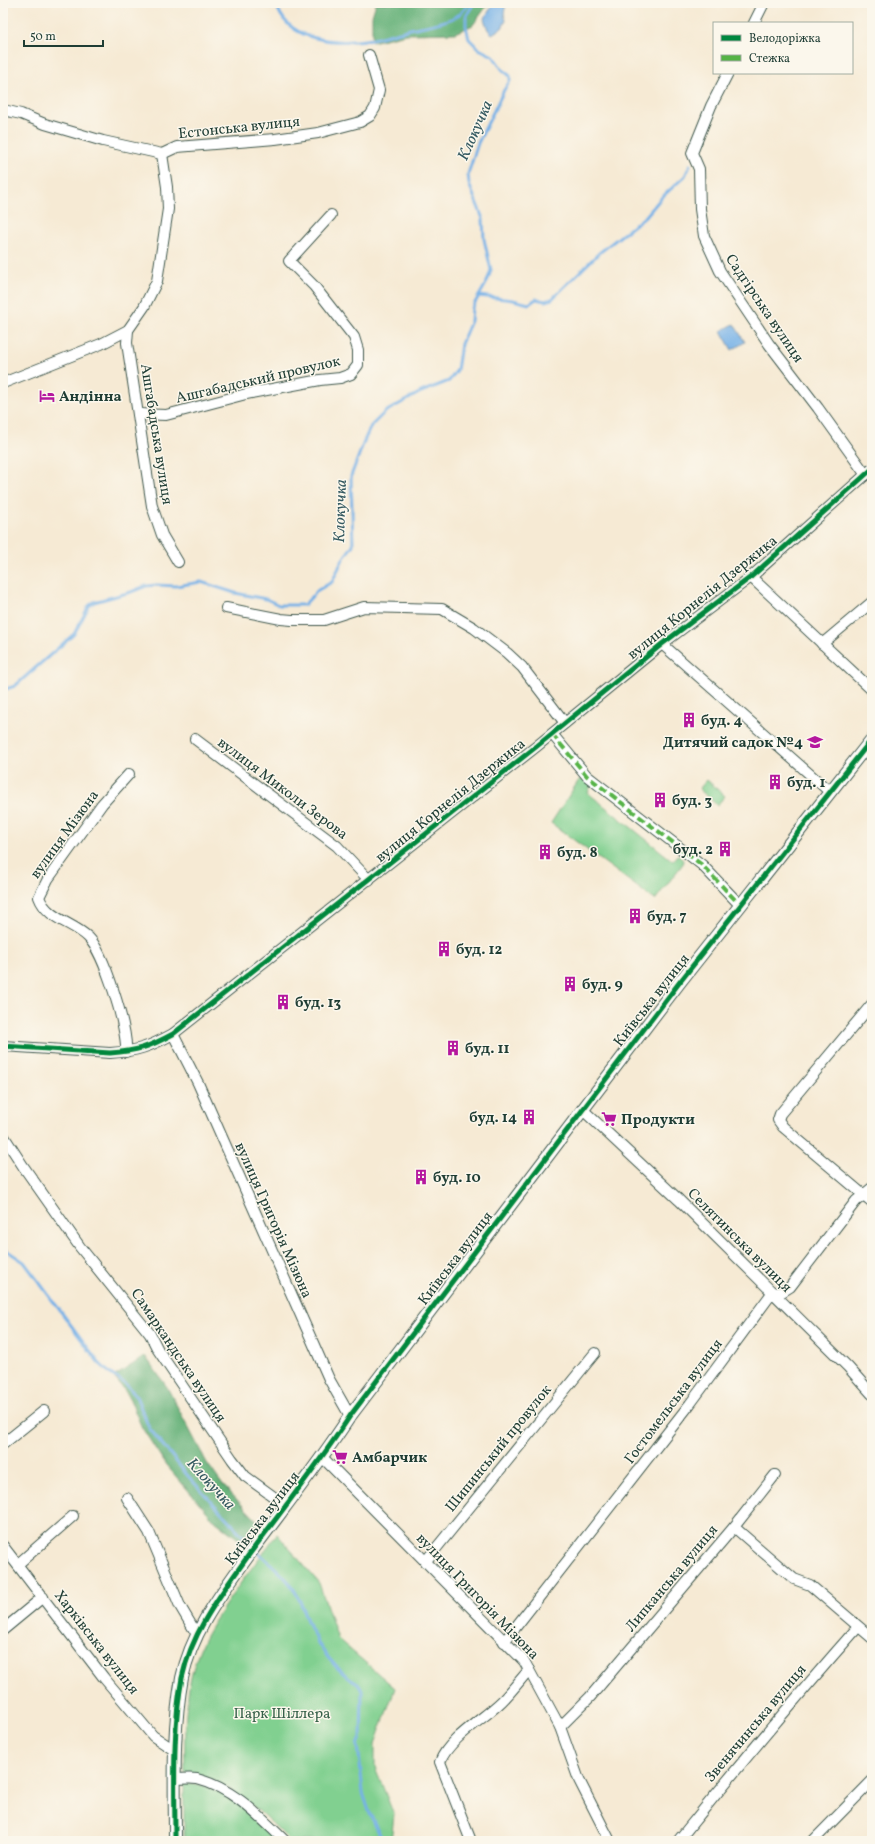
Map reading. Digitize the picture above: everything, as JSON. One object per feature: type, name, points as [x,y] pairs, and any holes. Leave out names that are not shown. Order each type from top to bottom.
[{"type":"street","points":[[754,22],[764,3]]},
{"type":"street","name":"Естонська вулиця","points":[[3,110],[21,114],[45,124],[96,139],[162,154],[177,147],[318,133],[360,122],[370,116],[375,108],[379,90],[369,55]]},
{"type":"street","name":"Садгірська вулиця","points":[[727,74],[711,106],[692,153],[699,169],[700,209],[704,236],[720,271],[765,338],[869,472]]},
{"type":"street","points":[[3,383],[101,344],[128,330],[144,307],[157,281],[168,209],[167,186],[162,154]]},
{"type":"street","name":"Ашгабадський провулок","points":[[138,414],[166,415],[246,394],[320,380],[340,378],[351,374],[358,365],[358,350],[354,336],[314,286],[289,261],[331,215]]},
{"type":"street","name":"Ашгабадська вулиця","points":[[128,330],[127,343],[152,506],[162,535],[178,562]]},
{"type":"street","name":"вулиця Корнелія Дзержика","points":[[3,1046],[110,1053],[126,1052],[149,1047],[173,1034],[369,880],[662,644],[751,577],[869,472]]},
{"type":"street","points":[[751,577],[872,690]]},
{"type":"street","points":[[822,644],[872,602]]},
{"type":"street","points":[[226,608],[292,620],[324,620],[364,607],[442,609],[486,636],[507,653],[522,667],[565,723]]},
{"type":"street","points":[[662,644],[830,792]]},
{"type":"street","points":[[552,734],[587,776],[702,865],[740,905]]},
{"type":"street","name":"Київська вулиця","points":[[175,1841],[174,1750],[182,1677],[196,1633],[225,1587],[285,1505],[323,1458],[350,1416],[679,983],[872,739]]},
{"type":"street","name":"вулиця Миколи Зерова","points":[[195,740],[337,846],[369,880]]},
{"type":"street","name":"вулиця Мізюна","points":[[126,1052],[127,1045],[121,1019],[97,949],[89,938],[80,930],[54,916],[42,906],[38,897],[48,879],[102,804],[129,774]]},
{"type":"street","points":[[870,1195],[783,1127],[778,1120],[780,1114],[872,1004]]},
{"type":"street","name":"вулиця Григорія Мізюна","points":[[173,1034],[198,1083],[329,1379],[350,1416]]},
{"type":"street","name":"Селятинська вулиця","points":[[583,1110],[679,1200],[772,1294],[848,1367],[872,1394]]},
{"type":"street","name":"Самаркандська вулиця","points":[[3,1135],[80,1247],[150,1334],[158,1350],[245,1476],[285,1505]]},
{"type":"street","name":"Гостомельська вулиця","points":[[504,1642],[690,1404],[772,1294],[782,1292],[790,1286],[856,1201],[870,1195]]},
{"type":"street","name":"Шипинський провулок","points":[[425,1562],[595,1353]]},
{"type":"street","points":[[3,1444],[44,1411]]},
{"type":"street","name":"вулиця Григорія Мізюна","points":[[323,1458],[524,1661],[560,1727],[579,1780],[610,1841]]},
{"type":"street","points":[[734,1527],[775,1475]]},
{"type":"street","points":[[127,1498],[149,1532],[180,1606],[196,1633]]},
{"type":"street","points":[[18,1564],[73,1516]]},
{"type":"street","name":"Липканська вулиця","points":[[560,1727],[590,1697],[734,1527],[794,1579],[810,1585],[858,1628],[872,1638]]},
{"type":"street","name":"Харківська вулиця","points":[[3,1546],[114,1690],[154,1736],[174,1750]]},
{"type":"street","points":[[3,1630],[43,1597]]},
{"type":"street","name":"Звенячинська вулиця","points":[[678,1841],[812,1678],[858,1628]]},
{"type":"street","points":[[471,1841],[440,1762],[442,1756],[452,1745],[502,1701],[529,1670]]},
{"type":"street","points":[[175,1779],[196,1779],[216,1786],[255,1812],[285,1841]]},
{"type":"street","points":[[814,1841],[872,1781]]},
{"type":"green space","points":[[376,3],[489,3],[473,25],[455,33],[406,34],[372,42],[372,16]]},
{"type":"green space","points":[[583,779],[591,785],[588,793],[673,861],[678,855],[683,860],[682,865],[655,900],[551,823],[579,780]]},
{"type":"green space","points":[[707,780],[725,796],[717,805],[699,789]]},
{"type":"green space","points":[[145,1356],[167,1387],[207,1463],[222,1484],[266,1530],[249,1547],[215,1521],[166,1465],[142,1428],[128,1395],[114,1377]]},
{"type":"green space","name":"Парк Шіллера","points":[[277,1534],[319,1583],[338,1639],[395,1688],[375,1744],[375,1767],[394,1815],[391,1841],[290,1841],[255,1808],[230,1789],[201,1776],[185,1773],[185,1721],[187,1703],[193,1668],[199,1652],[206,1636],[222,1610]]},
{"type":"green space","points":[[184,1783],[199,1784],[225,1795],[249,1812],[281,1841],[184,1841]]},
{"type":"water","points":[[494,3],[506,3],[504,14],[506,20],[502,28],[492,34],[488,30],[484,19]]},
{"type":"water","points":[[734,324],[745,342],[732,350],[721,331]]},
{"type":"waterway","points":[[276,3],[281,16],[300,32],[312,37],[339,41],[353,41],[383,37],[441,22],[457,16],[470,3]]},
{"type":"waterway","name":"Клокучка","points":[[3,690],[15,686],[74,634],[89,606],[94,602],[131,592],[146,586],[176,586],[201,582],[235,593],[266,599],[279,605],[304,605],[318,590],[332,582],[343,559],[353,545],[351,476],[371,426],[385,412],[421,392],[449,381],[457,370],[461,344],[471,321],[472,308],[487,282],[491,270],[484,239],[483,219],[469,184],[468,174],[478,143],[504,90],[510,81],[510,76],[502,69],[493,56],[479,49],[469,39],[466,26],[466,16],[474,3]]},
{"type":"waterway","points":[[479,296],[513,300],[529,304],[536,299],[545,301],[552,299],[599,253],[646,216],[661,198],[685,176],[690,165]]},
{"type":"waterway","name":"Клокучка","points":[[3,1248],[24,1262],[99,1363],[112,1375],[126,1384],[136,1396],[149,1428],[188,1476],[252,1546]]},
{"type":"waterway","name":"Клокучка","points":[[256,1550],[289,1583],[300,1602],[312,1632],[328,1658],[342,1672],[358,1683],[362,1691],[361,1738],[358,1745],[363,1793],[370,1814],[383,1841]]},
{"type":"marked path","points":[[552,734],[587,776],[702,865],[740,905]]},
{"type":"cycle path","points":[[3,1046],[110,1053],[143,1048],[173,1034],[537,746],[662,644],[751,577],[872,469]]},
{"type":"cycle path","points":[[175,1841],[175,1739],[182,1678],[193,1644],[218,1599],[248,1556],[313,1470],[350,1416],[679,983],[872,739]]},
{"type":"place","name":"Андінна","points":[[47,396]]},
{"type":"place","name":"буд. 4","points":[[689,720]]},
{"type":"place","name":"Дитячий садок №4","points":[[815,742]]},
{"type":"place","name":"буд. 1","points":[[775,782]]},
{"type":"place","name":"буд. 3","points":[[660,800]]},
{"type":"place","name":"буд. 2","points":[[725,849]]},
{"type":"place","name":"буд. 8","points":[[545,852]]},
{"type":"place","name":"буд. 7","points":[[635,916]]},
{"type":"place","name":"буд. 12","points":[[444,949]]},
{"type":"place","name":"буд. 9","points":[[570,984]]},
{"type":"place","name":"буд. 13","points":[[283,1002]]},
{"type":"place","name":"буд. 11","points":[[453,1048]]},
{"type":"place","name":"буд. 14","points":[[529,1117]]},
{"type":"place","name":"Продукти","points":[[609,1119]]},
{"type":"place","name":"буд. 10","points":[[421,1177]]},
{"type":"place","name":"Амбарчик","points":[[340,1457]]}]
